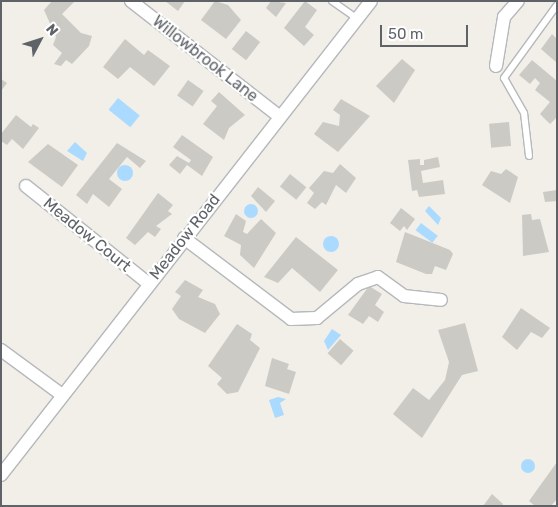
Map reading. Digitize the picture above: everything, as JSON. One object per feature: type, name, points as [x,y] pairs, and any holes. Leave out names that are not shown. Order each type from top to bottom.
[{"type":"street","name":"Willowbrook Lane","points":[[131,1],[280,118]]},
{"type":"street","name":"Meadow Road","points":[[1,474],[61,394],[371,1]]},
{"type":"street","points":[[496,66],[504,16],[518,1]]},
{"type":"street","name":"Meadow Court","points":[[26,186],[148,283]]},
{"type":"street","points":[[184,238],[291,319],[317,318],[358,284],[378,277],[404,296],[441,300]]},
{"type":"street","points":[[1,350],[61,394]]},
{"type":"lane","points":[[332,1],[358,19]]},
{"type":"lane","points":[[529,156],[524,113],[504,78],[506,68],[557,5]]},
{"type":"water","points":[[118,98],[140,116],[130,127],[109,110]]},
{"type":"water","points":[[75,142],[87,153],[83,161],[67,151]]},
{"type":"water","points":[[125,165],[133,173],[125,181],[117,173]]},
{"type":"water","points":[[251,204],[256,206],[258,211],[256,216],[251,218],[246,216],[244,211],[246,206]]},
{"type":"water","points":[[429,206],[441,218],[438,225],[425,211]]},
{"type":"water","points":[[421,223],[438,236],[432,243],[416,230]]},
{"type":"water","points":[[331,236],[337,238],[339,244],[337,250],[331,252],[325,250],[323,244],[325,238]]},
{"type":"water","points":[[332,329],[341,335],[328,350],[324,341]]},
{"type":"water","points":[[278,397],[286,399],[280,403],[284,415],[275,418],[269,400]]},
{"type":"water","points":[[528,459],[533,461],[535,466],[533,471],[528,473],[523,471],[521,466],[523,461]]},
{"type":"building","points":[[52,1],[75,1],[62,14],[81,33],[92,36],[89,46],[72,64],[66,60],[61,66],[54,64],[62,53],[53,45],[56,37],[44,10]]},
{"type":"building","points":[[165,1],[185,1],[178,11]]},
{"type":"building","points":[[215,1],[228,5],[241,20],[226,39],[201,20]]},
{"type":"building","points":[[271,1],[286,3],[276,17],[266,8]]},
{"type":"building","points":[[305,1],[317,10],[305,27],[314,35],[304,46],[284,28]]},
{"type":"building","points":[[246,31],[260,42],[246,60],[232,49]]},
{"type":"building","points":[[552,34],[557,39],[557,63],[541,49]]},
{"type":"building","points":[[125,39],[144,55],[148,50],[170,66],[154,86],[130,67],[118,79],[103,67]]},
{"type":"building","points":[[402,59],[415,70],[394,103],[376,86]]},
{"type":"building","points":[[532,60],[557,81],[557,117],[550,124],[540,114],[550,102],[535,90],[540,83],[535,78],[530,84],[519,75]]},
{"type":"building","points":[[1,79],[7,83],[1,91]]},
{"type":"building","points":[[188,80],[204,91],[193,106],[177,96]]},
{"type":"building","points":[[219,92],[245,115],[229,128],[224,140],[203,124],[217,106],[211,101]]},
{"type":"building","points":[[341,99],[370,116],[338,152],[314,134],[323,122],[339,126],[340,115],[333,110]]},
{"type":"building","points":[[16,115],[31,127],[33,124],[39,128],[23,149],[12,139],[7,145],[1,141],[1,134]]},
{"type":"building","points":[[509,122],[511,146],[491,148],[489,124]]},
{"type":"building","points":[[182,135],[213,157],[202,176],[187,165],[180,174],[169,165],[177,156],[189,163],[191,160],[173,147]]},
{"type":"building","points":[[117,143],[146,161],[140,168],[127,157],[109,179],[122,189],[109,207],[93,194],[87,204],[76,195]]},
{"type":"building","points":[[48,144],[78,165],[62,187],[28,162]]},
{"type":"building","points":[[438,157],[440,167],[421,171],[423,183],[443,180],[445,194],[419,197],[417,190],[412,191],[408,160],[420,159],[420,165],[424,165],[424,160]]},
{"type":"building","points":[[340,164],[356,178],[346,193],[336,185],[326,205],[322,202],[315,209],[307,203],[314,193],[309,188],[324,171],[333,173]]},
{"type":"building","points":[[506,169],[518,177],[510,203],[482,185],[491,171],[501,174]]},
{"type":"building","points":[[290,174],[306,187],[296,200],[280,186]]},
{"type":"building","points":[[258,187],[275,201],[266,212],[251,196]]},
{"type":"building","points":[[557,190],[557,201],[545,202],[543,192]]},
{"type":"building","points":[[158,193],[173,205],[168,211],[172,214],[156,226],[161,229],[155,237],[148,232],[135,245],[126,238]]},
{"type":"building","points":[[401,208],[415,219],[407,230],[404,226],[400,231],[390,223]]},
{"type":"building","points":[[236,214],[246,221],[243,232],[247,234],[261,219],[276,233],[254,268],[240,255],[241,245],[224,236]]},
{"type":"building","points":[[531,214],[532,220],[540,219],[549,252],[523,256],[522,215]]},
{"type":"building","points":[[405,232],[450,250],[453,254],[446,270],[435,266],[432,274],[426,274],[396,262]]},
{"type":"building","points":[[296,237],[338,270],[320,292],[292,268],[278,283],[264,277]]},
{"type":"building","points":[[185,280],[203,290],[198,297],[215,304],[220,314],[205,333],[179,319],[172,309],[181,296],[175,292]]},
{"type":"building","points":[[369,286],[382,294],[375,305],[384,312],[378,322],[369,316],[363,324],[348,315]]},
{"type":"building","points":[[521,308],[550,328],[542,338],[531,332],[517,350],[502,337]]},
{"type":"building","points":[[465,323],[478,371],[462,375],[422,438],[393,414],[413,388],[429,400],[445,380],[449,362],[438,330]]},
{"type":"building","points":[[237,324],[252,334],[250,340],[260,348],[238,392],[227,394],[217,384],[222,378],[208,366]]},
{"type":"building","points":[[340,339],[354,351],[341,365],[328,353]]},
{"type":"building","points":[[272,358],[289,364],[287,369],[296,372],[289,394],[265,386]]},
{"type":"building","points":[[557,462],[557,499],[551,506],[535,506],[529,501]]},
{"type":"building","points":[[492,494],[503,504],[502,506],[483,506]]}]
